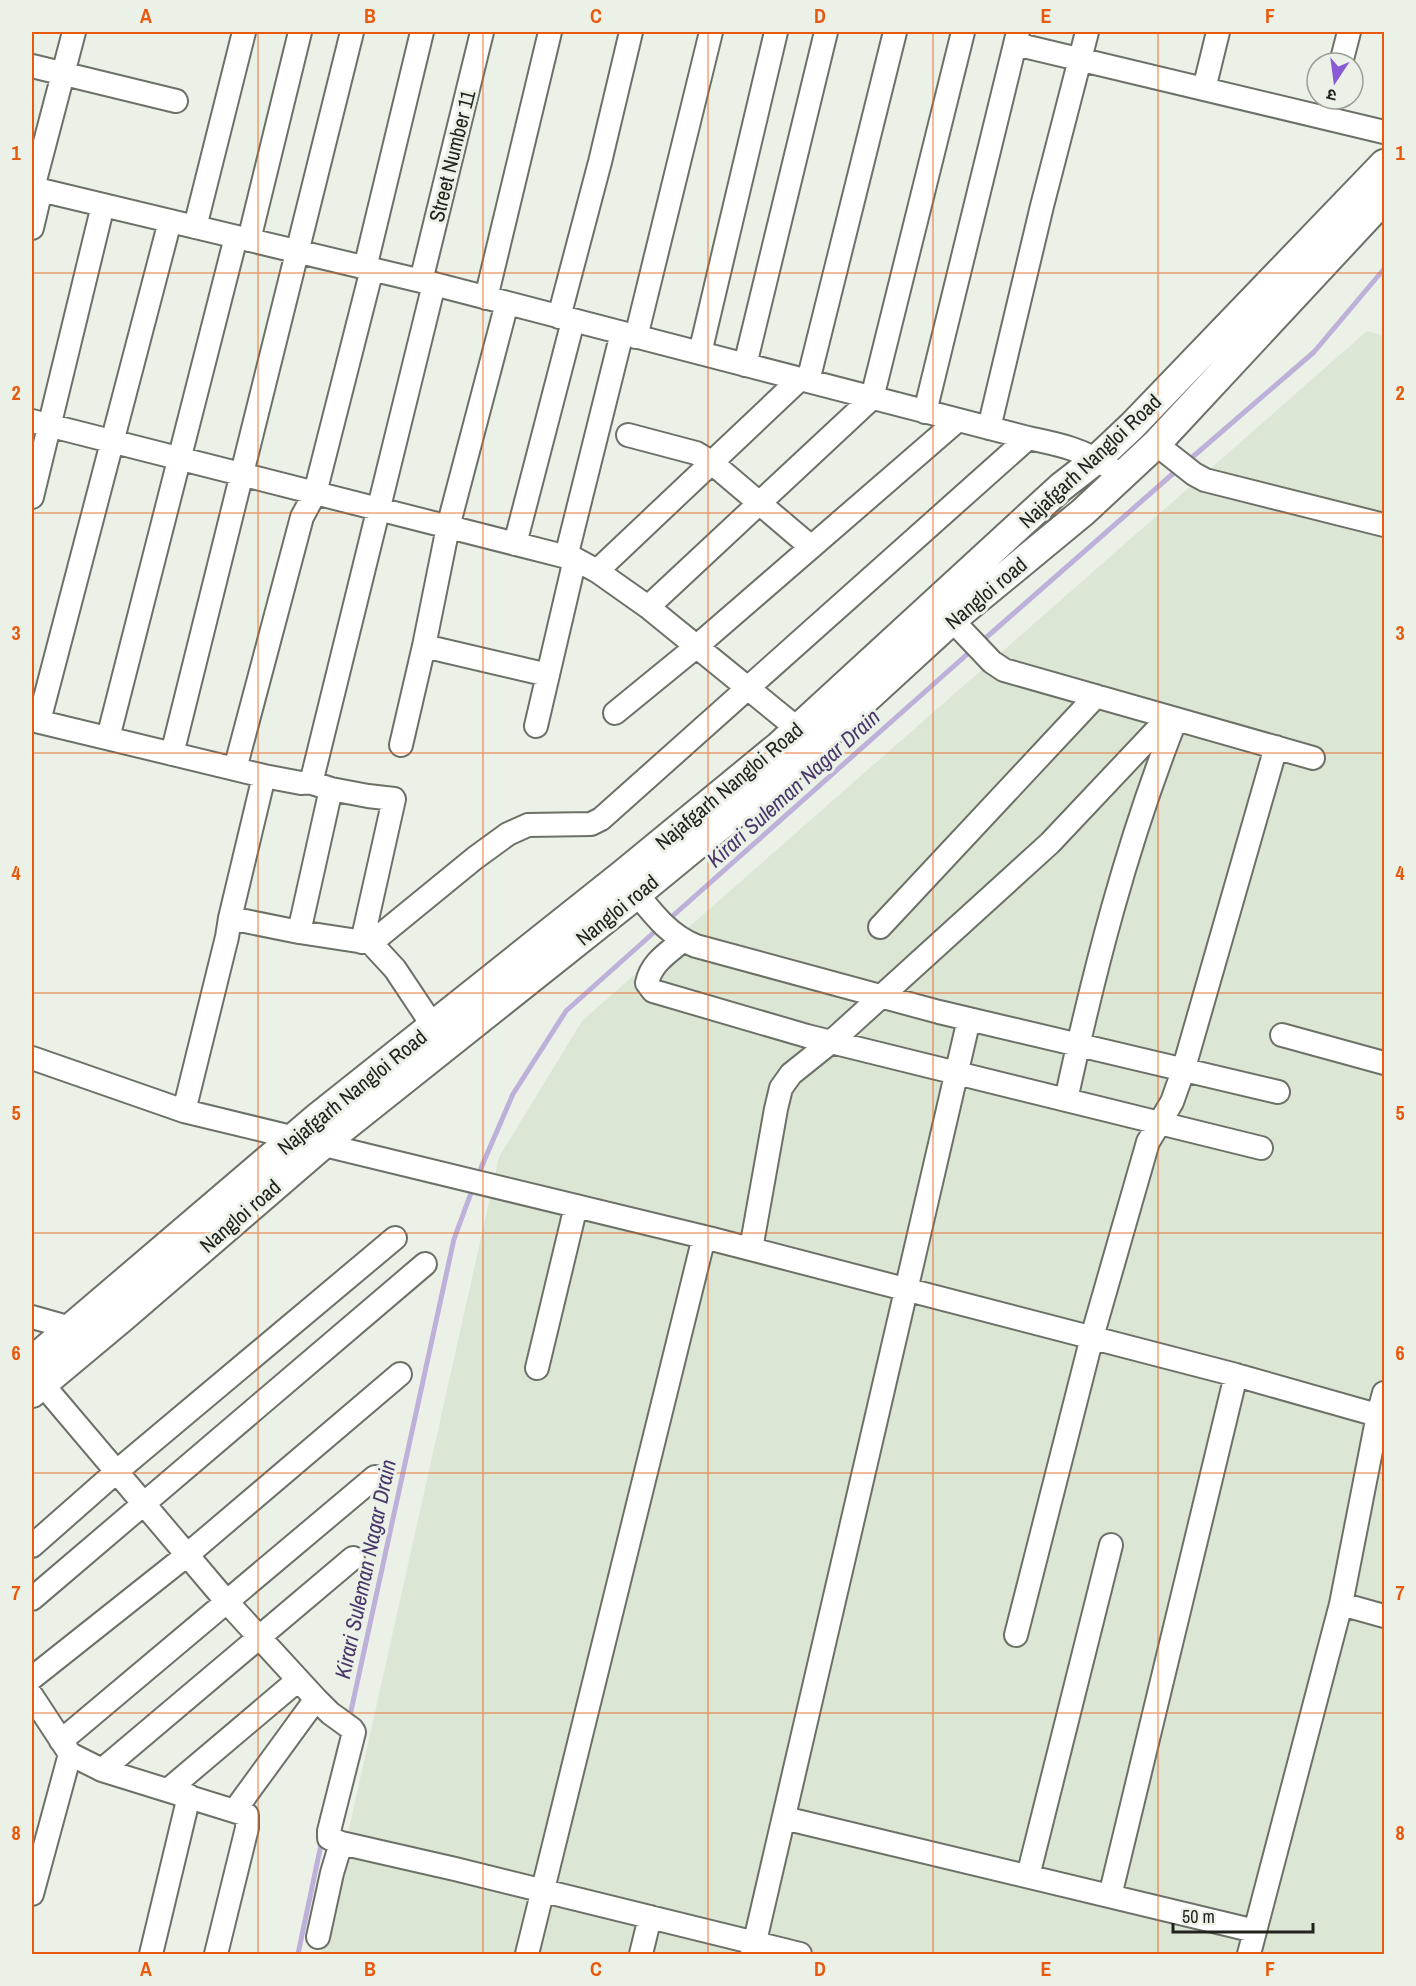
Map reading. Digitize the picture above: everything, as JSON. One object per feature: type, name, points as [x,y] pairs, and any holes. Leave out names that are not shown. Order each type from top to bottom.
[{"type":"main road","name":"Najafgarh Nangloi Road","points":[[82,1335],[295,1136],[622,875],[798,729],[1061,487],[1097,459],[1132,426],[1384,164]]},
{"type":"main road","name":"Nangloi road","points":[[34,1377],[82,1335],[323,1144],[645,904],[952,620],[1083,512],[1156,444],[1383,203]]},
{"type":"street","points":[[32,228],[35,189],[74,32]]},
{"type":"street","points":[[195,227],[244,32]]},
{"type":"street","points":[[108,738],[179,458],[300,32]]},
{"type":"street","points":[[172,754],[352,32]]},
{"type":"street","points":[[236,769],[302,517],[315,493],[369,269],[422,32]]},
{"type":"street","name":"Street Number 11","points":[[309,782],[313,775],[379,509],[482,32]]},
{"type":"street","points":[[401,745],[424,646],[550,32]]},
{"type":"street","points":[[515,544],[631,32]]},
{"type":"street","points":[[536,726],[570,558],[711,32]]},
{"type":"street","points":[[700,353],[776,32]]},
{"type":"street","points":[[745,365],[826,32]]},
{"type":"street","points":[[597,570],[711,462],[804,380],[895,32]]},
{"type":"street","points":[[648,607],[872,398],[963,32]]},
{"type":"street","points":[[990,428],[1042,206],[1087,32]]},
{"type":"street","points":[[1204,89],[1218,32]]},
{"type":"street","points":[[1344,51],[1349,32]]},
{"type":"street","points":[[925,412],[1017,38],[1080,60],[1204,89],[1305,105]]},
{"type":"street","points":[[32,66],[176,101]]},
{"type":"street","points":[[1334,111],[1384,132]]},
{"type":"street","points":[[35,189],[427,283],[925,412],[1063,445],[1097,459],[1121,476]]},
{"type":"street","points":[[32,497],[41,424],[103,205]]},
{"type":"street","points":[[170,221],[113,442],[35,721],[264,776],[301,783],[309,782],[331,789],[394,799],[367,943]]},
{"type":"street","points":[[615,713],[697,646],[958,420]]},
{"type":"street","points":[[41,424],[570,558],[597,570],[648,607],[798,729]]},
{"type":"street","points":[[628,435],[686,450],[711,462],[811,547]]},
{"type":"street","points":[[367,943],[508,834],[528,825],[591,824],[601,819],[1028,438]]},
{"type":"street","points":[[1156,444],[1205,480],[1384,525]]},
{"type":"street","points":[[952,620],[992,662],[1004,670],[1312,758]]},
{"type":"street","points":[[424,646],[548,675]]},
{"type":"street","points":[[880,927],[1096,696]]},
{"type":"street","points":[[751,1249],[781,1088],[791,1074],[831,1042],[1050,843],[1173,718]]},
{"type":"street","points":[[1066,1100],[1098,965],[1129,853],[1173,718]]},
{"type":"street","points":[[1016,1635],[1092,1337],[1148,1142],[1172,1102],[1183,1071],[1276,747]]},
{"type":"street","points":[[184,1111],[264,776]]},
{"type":"street","points":[[299,932],[331,789]]},
{"type":"street","points":[[645,904],[678,938],[696,946],[879,997],[1278,1092]]},
{"type":"street","points":[[230,918],[367,943],[395,969],[433,1026]]},
{"type":"street","points":[[678,938],[649,973],[647,983],[653,991],[831,1042],[1261,1148]]},
{"type":"street","points":[[753,1948],[969,1019]]},
{"type":"street","points":[[1282,1035],[1384,1063]]},
{"type":"street","points":[[32,1058],[184,1111],[295,1136],[704,1237],[1236,1375],[1381,1416]]},
{"type":"street","points":[[537,1368],[576,1206]]},
{"type":"street","points":[[527,1954],[704,1237]]},
{"type":"street","points":[[32,1545],[395,1238]]},
{"type":"street","points":[[32,1599],[425,1264]]},
{"type":"street","points":[[32,1317],[82,1335]]},
{"type":"street","points":[[32,1678],[187,1555],[400,1374]]},
{"type":"street","points":[[1110,1896],[1236,1375]]},
{"type":"street","points":[[34,1377],[227,1602],[323,1706],[352,1729],[354,1735],[328,1834],[331,1840],[650,1917],[753,1948],[800,1954]]},
{"type":"street","points":[[1249,1954],[1341,1604],[1384,1393]]},
{"type":"street","points":[[32,1894],[65,1748],[227,1602],[375,1477]]},
{"type":"street","points":[[1028,1876],[1111,1545]]},
{"type":"street","points":[[102,1770],[353,1558]]},
{"type":"street","points":[[1341,1604],[1384,1616]]},
{"type":"street","points":[[151,1954],[179,1793],[298,1680]]},
{"type":"street","points":[[32,1696],[65,1748],[102,1770],[247,1815],[248,1821],[216,1954]]},
{"type":"street","points":[[235,1810],[323,1706]]},
{"type":"street","points":[[784,1818],[1255,1931]]},
{"type":"street","points":[[318,1937],[326,1894],[341,1843]]},
{"type":"street","points":[[640,1954],[650,1917]]},
{"type":"shaded area","points":[[1367,331],[1384,336],[1384,1954],[321,1954],[499,1157],[582,1021]]},
{"type":"waterway","name":"Kirari Suleman Nagar Drain","points":[[1189,460],[1314,352],[1384,269]]},
{"type":"waterway","name":"Kirari Suleman Nagar Drain","points":[[981,642],[1176,471]]},
{"type":"waterway","name":"Kirari Suleman Nagar Drain","points":[[667,921],[972,650]]},
{"type":"waterway","name":"Kirari Suleman Nagar Drain","points":[[481,1168],[513,1094],[566,1011],[660,927]]},
{"type":"waterway","name":"Kirari Suleman Nagar Drain","points":[[349,1720],[454,1239],[471,1193]]},
{"type":"waterway","name":"Kirari Suleman Nagar Drain","points":[[298,1954],[322,1840]]}]
